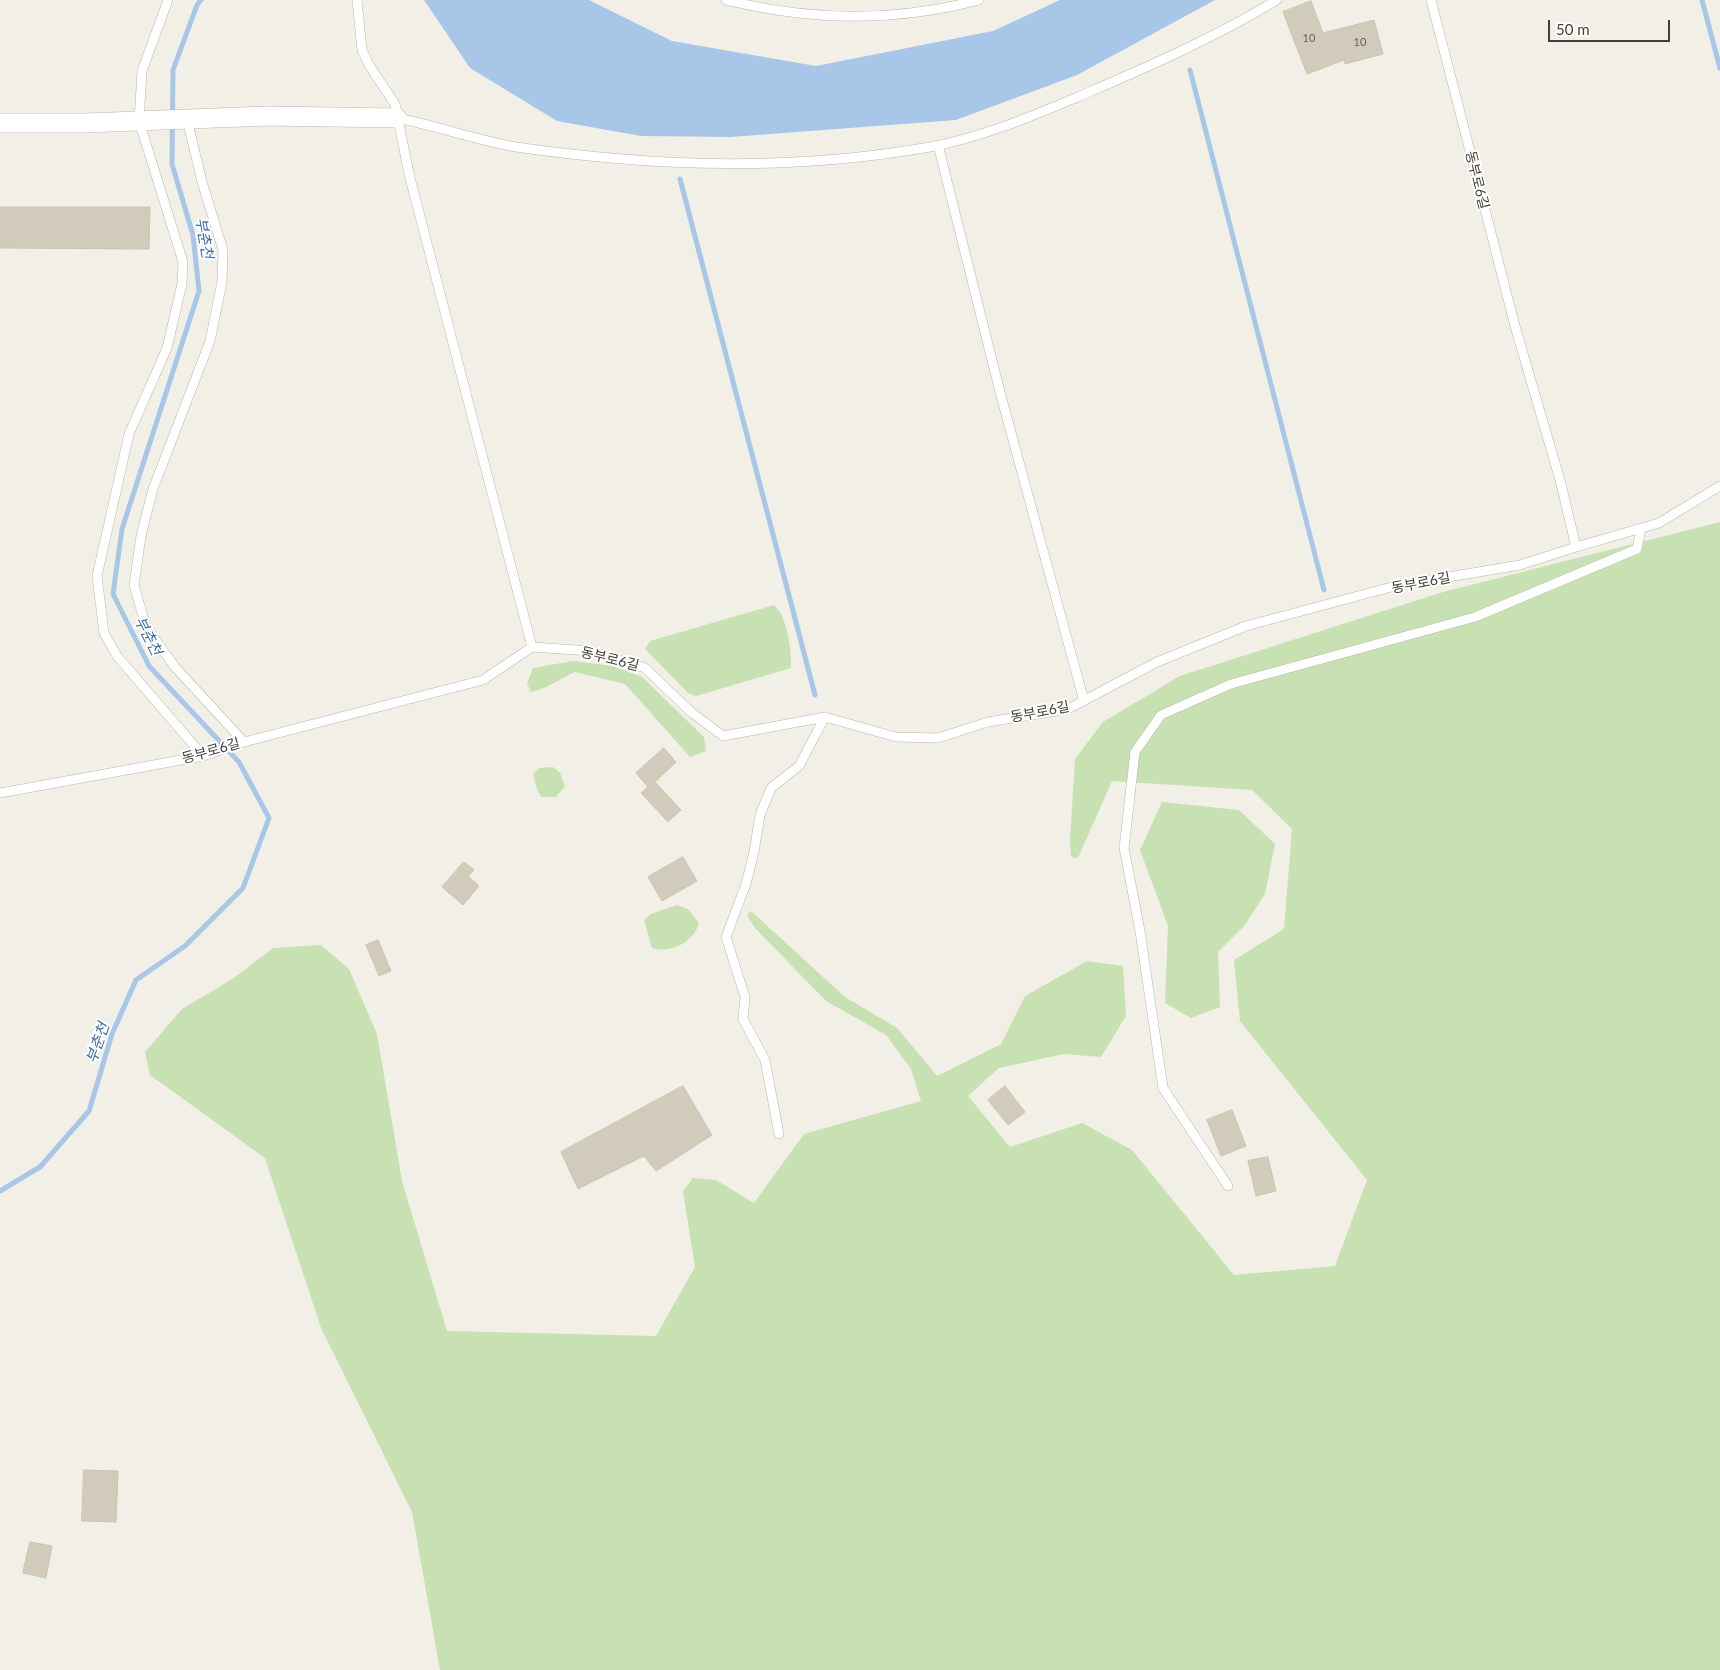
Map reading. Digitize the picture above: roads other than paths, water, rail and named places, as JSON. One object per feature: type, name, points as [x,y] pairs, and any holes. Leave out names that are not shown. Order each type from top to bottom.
[{"type":"street","points":[[0,123],[139,121],[268,116],[397,118]]},
{"type":"lane","points":[[168,0],[142,71],[139,121],[183,262],[182,284],[167,348],[130,434],[97,576],[104,633],[117,656],[203,756]]},
{"type":"lane","points":[[356,0],[362,50],[369,65],[395,104],[409,174],[532,647]]},
{"type":"lane","points":[[726,0],[763,10],[813,15],[875,17],[929,12],[979,0]]},
{"type":"lane","points":[[397,118],[520,147],[607,158],[696,165],[753,165],[821,160],[938,145],[982,133],[1042,112],[1119,79],[1232,26],[1277,0]]},
{"type":"lane","name":"동부로6길","points":[[0,793],[203,756],[244,742],[483,680],[532,647],[591,651],[645,668],[691,712],[723,736],[825,717],[896,737],[938,738],[988,722],[1068,709],[1157,662],[1246,626],[1396,586],[1520,565],[1576,547],[1560,480],[1512,316],[1431,0]]},
{"type":"lane","points":[[187,118],[202,182],[223,250],[222,282],[210,341],[153,489],[141,536],[134,585],[146,627],[175,667],[244,742]]},
{"type":"lane","points":[[938,145],[1000,392],[1084,701]]},
{"type":"lane","points":[[1576,547],[1659,523],[1720,486]]},
{"type":"lane","points":[[1228,1186],[1163,1088],[1140,931],[1124,848],[1135,752],[1161,715],[1170,711],[1231,684],[1474,617],[1638,549],[1641,528]]},
{"type":"lane","points":[[779,1134],[766,1060],[743,1019],[745,998],[726,937],[746,884],[760,815],[770,788],[799,766],[825,717]]},
{"type":"water","points":[[424,0],[589,0],[672,41],[816,66],[993,31],[1060,0],[1215,0],[1077,75],[956,120],[730,137],[641,136],[557,121],[470,68]]},
{"type":"waterway","name":"부춘천","points":[[0,1191],[40,1167],[89,1111],[112,1034],[136,980],[185,946],[243,888],[269,818],[239,762],[149,666],[113,594],[122,529],[199,291],[193,235],[172,164],[173,70],[197,5],[201,0]]},
{"type":"waterway","points":[[1702,0],[1720,68]]},
{"type":"waterway","points":[[1190,70],[1324,590]]},
{"type":"waterway","points":[[680,179],[815,695]]}]
